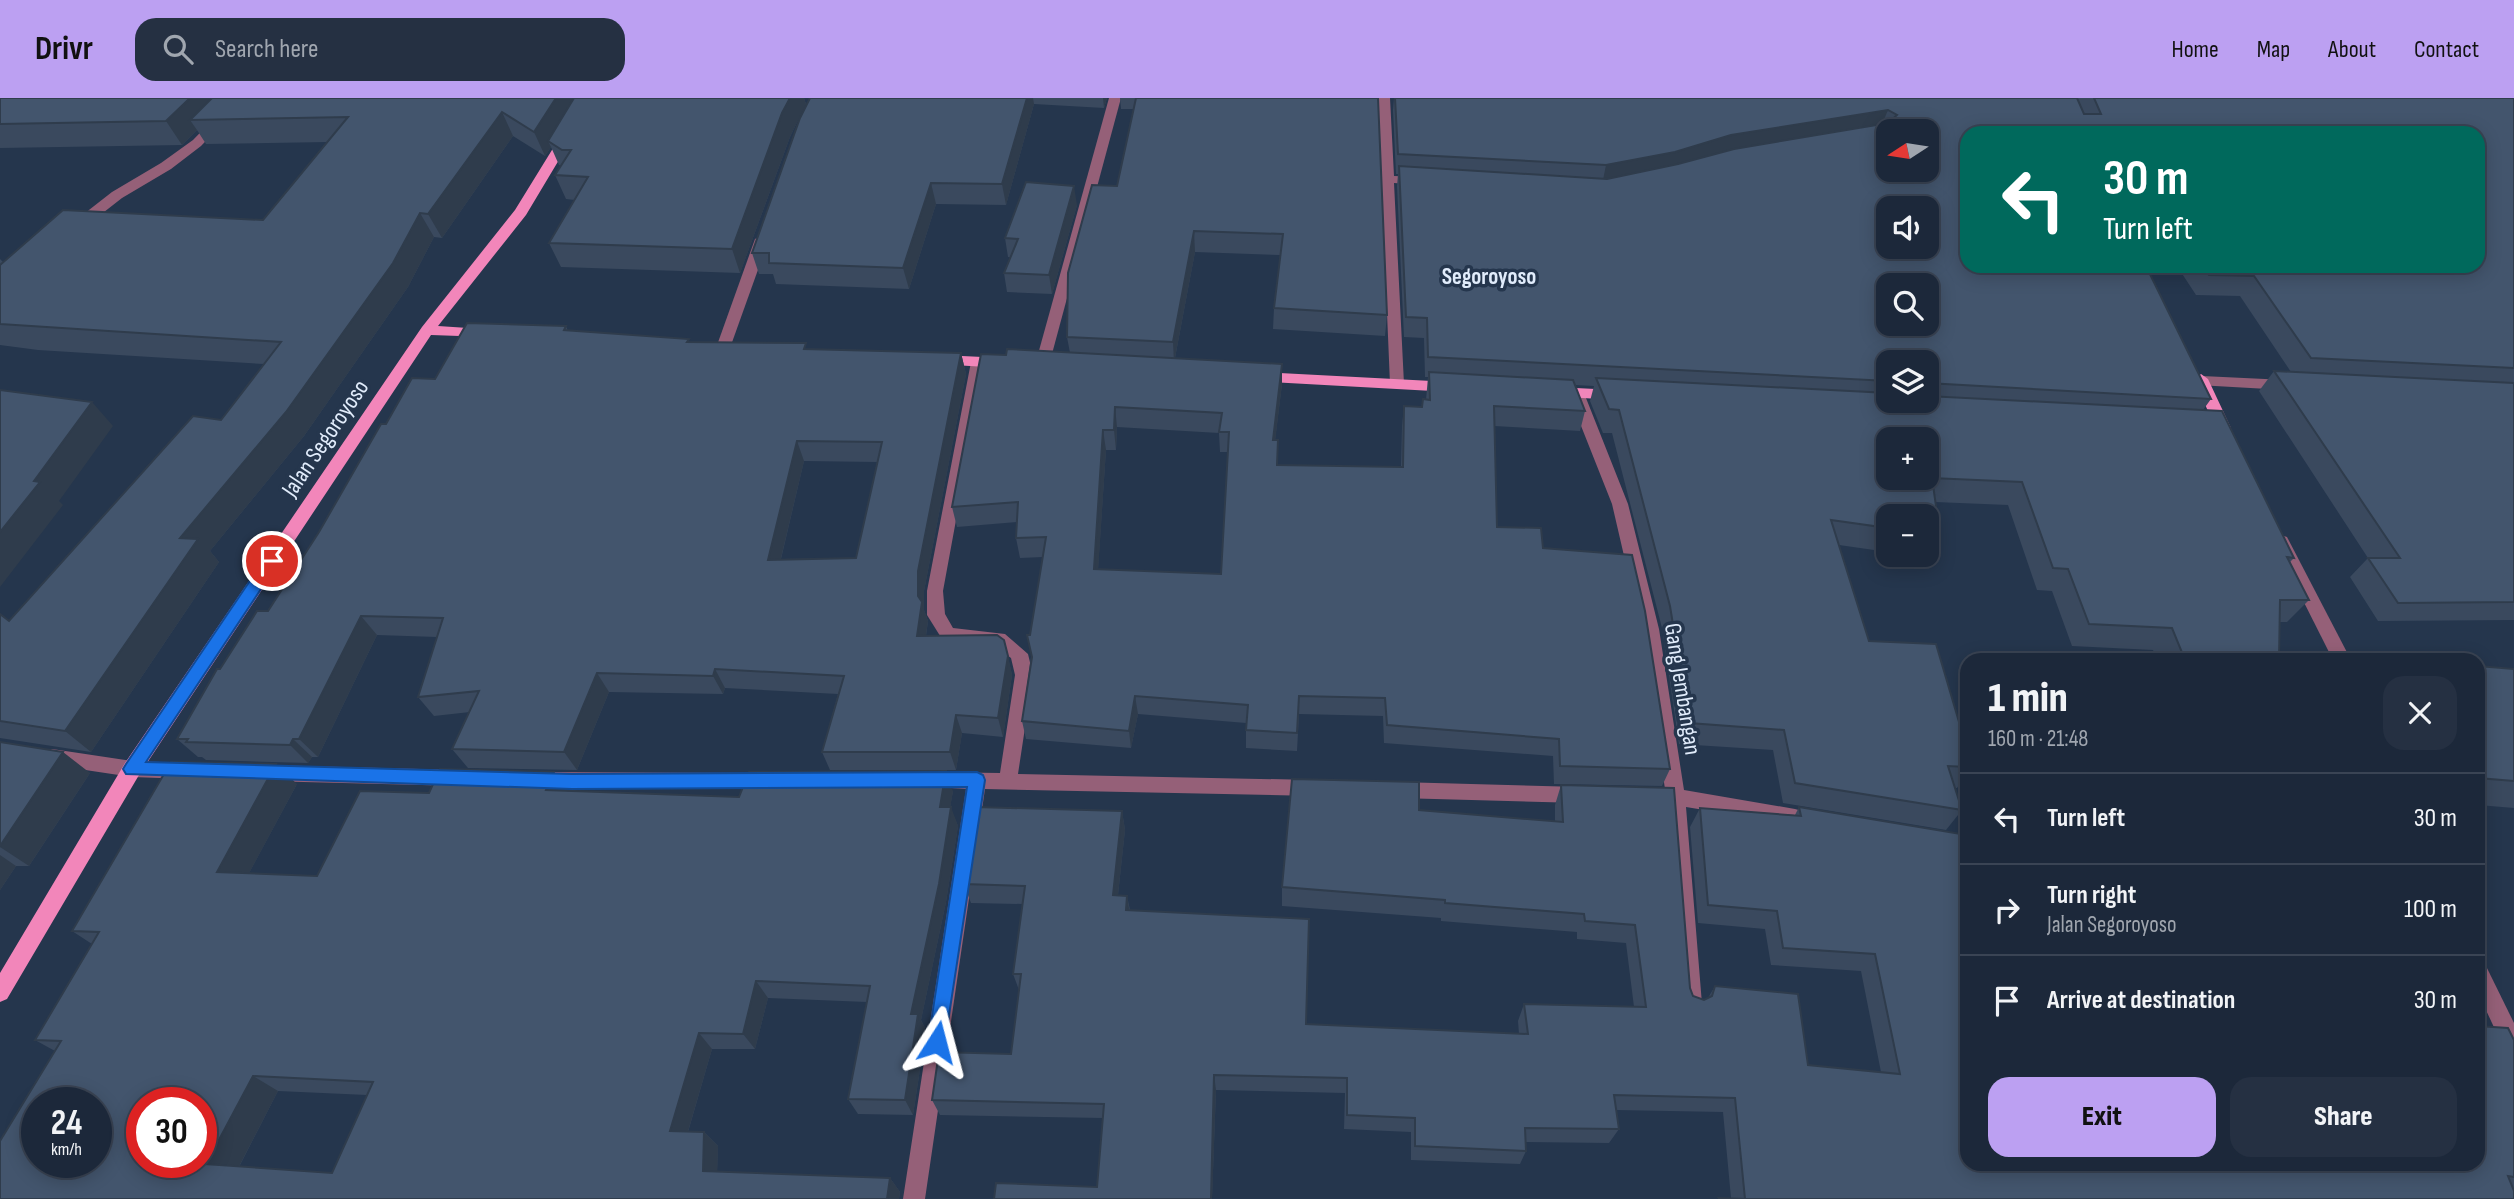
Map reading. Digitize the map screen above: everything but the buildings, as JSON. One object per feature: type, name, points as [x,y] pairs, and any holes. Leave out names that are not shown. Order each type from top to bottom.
[{"type":"main road","name":"Jalan Segoroyoso","points":[[0,992],[132,769],[427,330],[521,212],[590,98]]},
{"type":"main road","points":[[427,330],[494,334]]},
{"type":"main road","points":[[924,359],[1036,365]]},
{"type":"main road","points":[[1247,376],[1466,387]]},
{"type":"main road","points":[[2199,376],[2220,432]]},
{"type":"main road","points":[[1534,391],[1631,396]]},
{"type":"street","points":[[65,237],[117,194],[166,166],[197,143],[241,98]]},
{"type":"street","points":[[1036,365],[1115,98]]},
{"type":"street","points":[[1384,98],[1397,384]]},
{"type":"street","points":[[1387,178],[1442,183]]},
{"type":"street","points":[[723,348],[766,230]]},
{"type":"street","points":[[978,362],[935,591],[936,615],[948,634],[999,639],[1019,654],[1024,676],[1009,780]]},
{"type":"street","points":[[2199,376],[2299,386]]},
{"type":"street","name":"Gang Jembangan","points":[[1576,393],[1620,504],[1650,629],[1676,797],[1692,1004]]},
{"type":"street","points":[[2273,526],[2338,653]]},
{"type":"street","points":[[40,755],[132,769],[200,771]]},
{"type":"street","points":[[242,772],[476,779]]},
{"type":"street","points":[[517,780],[781,780]]},
{"type":"street","points":[[907,780],[1009,780],[1328,789]]},
{"type":"street","points":[[914,1199],[977,780]]},
{"type":"street","points":[[1384,790],[1592,795]]},
{"type":"street","points":[[1634,796],[1676,797],[1808,819]]},
{"type":"street","points":[[2485,985],[2511,1036]]},
{"type":"district","name":"Segoroyoso","points":[[1489,276]]},
{"type":"route","points":[[272,561],[132,769],[572,781],[977,780],[937,1042]]}]
